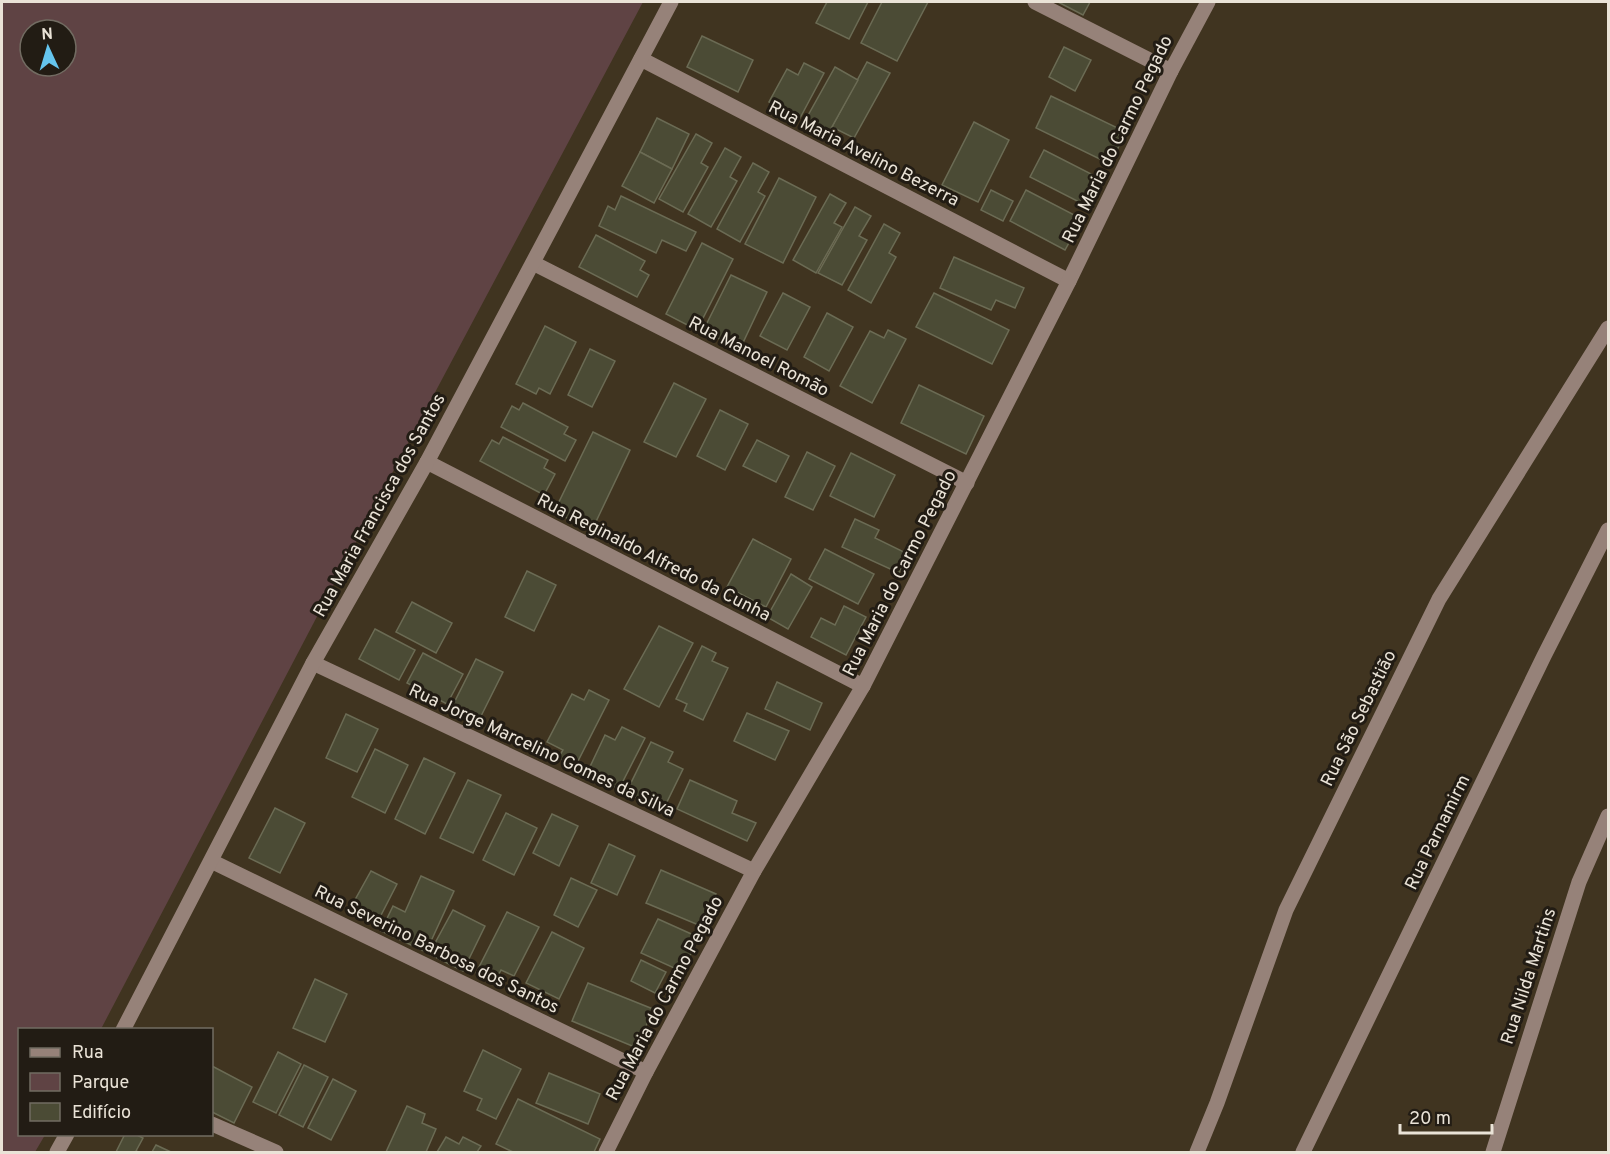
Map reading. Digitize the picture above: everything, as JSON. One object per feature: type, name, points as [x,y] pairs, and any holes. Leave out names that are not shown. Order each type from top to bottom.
[{"type":"street","name":"Rua Maria Francisca dos Santos","points":[[124,1028],[313,663],[427,462],[671,2]]},
{"type":"street","points":[[1035,2],[1171,71]]},
{"type":"street","name":"Rua Maria do Carmo Pegado","points":[[606,1152],[646,1072],[754,871],[863,686],[1069,281],[1171,71],[1208,2]]},
{"type":"street","name":"Rua Maria Avelino Bezerra","points":[[640,59],[1069,281]]},
{"type":"street","name":"Rua Manoel Romão","points":[[532,263],[967,483]]},
{"type":"street","name":"Rua São Sebastião","points":[[1197,1152],[1217,1103],[1286,910],[1429,619],[1445,589],[1608,328]]},
{"type":"street","name":"Rua Reginaldo Alfredo da Cunha","points":[[427,462],[863,686]]},
{"type":"street","name":"Rua Parnamirm","points":[[1303,1152],[1539,666],[1608,530]]},
{"type":"street","name":"Rua Jorge Marcelino Gomes da Silva","points":[[313,663],[754,871]]},
{"type":"street","name":"Rua Nilda Martins","points":[[1493,1152],[1579,882],[1608,816]]},
{"type":"street","name":"Rua Severino Barbosa dos Santos","points":[[211,861],[646,1072]]},
{"type":"street","points":[[213,1124],[276,1152]]},
{"type":"street","points":[[57,1152],[66,1136]]},
{"type":"green space","points":[[2,2],[643,2],[399,460],[102,1028],[18,1028],[18,1136],[44,1136],[35,1152],[2,1152]]},
{"type":"building","points":[[827,2],[868,2],[849,39],[816,23]]},
{"type":"building","points":[[882,2],[928,2],[897,61],[861,43]]},
{"type":"building","points":[[1058,2],[1090,2],[1083,15]]},
{"type":"building","points":[[702,36],[753,60],[738,92],[687,67]]},
{"type":"building","points":[[1064,47],[1091,60],[1075,91],[1049,77]]},
{"type":"building","points":[[867,62],[890,73],[854,138],[832,127]]},
{"type":"building","points":[[804,63],[824,73],[800,118],[769,102],[787,69],[798,75]]},
{"type":"building","points":[[835,67],[858,80],[829,132],[806,119]]},
{"type":"building","points":[[1051,96],[1126,132],[1110,164],[1036,128]]},
{"type":"building","points":[[657,118],[689,134],[672,169],[640,152]]},
{"type":"building","points":[[974,122],[1009,140],[978,202],[942,185]]},
{"type":"building","points":[[696,134],[712,143],[701,163],[708,167],[683,212],[659,199]]},
{"type":"building","points":[[725,148],[741,157],[730,177],[737,181],[711,227],[688,214]]},
{"type":"building","points":[[1044,150],[1101,179],[1087,206],[1030,177]]},
{"type":"building","points":[[640,152],[672,169],[654,203],[622,186]]},
{"type":"building","points":[[753,163],[769,172],[758,192],[765,196],[740,242],[717,229]]},
{"type":"building","points":[[779,178],[816,197],[783,263],[745,244]]},
{"type":"building","points":[[991,190],[1013,201],[1003,221],[981,210]]},
{"type":"building","points":[[1026,190],[1082,219],[1065,250],[1010,221]]},
{"type":"building","points":[[830,194],[846,203],[834,223],[842,227],[816,273],[793,260]]},
{"type":"building","points":[[621,196],[696,232],[686,251],[662,240],[656,253],[599,226],[608,206],[615,210]]},
{"type":"building","points":[[855,207],[871,216],[859,236],[867,240],[842,285],[818,273]]},
{"type":"building","points":[[884,224],[900,233],[889,253],[896,257],[871,303],[848,290]]},
{"type":"building","points":[[596,235],[645,261],[640,270],[649,275],[637,297],[579,267]]},
{"type":"building","points":[[702,243],[733,259],[697,330],[666,314]]},
{"type":"building","points":[[954,257],[1024,288],[1015,308],[996,300],[991,310],[940,288]]},
{"type":"building","points":[[731,275],[767,292],[740,349],[703,331]]},
{"type":"building","points":[[783,293],[810,307],[787,350],[760,336]]},
{"type":"building","points":[[934,293],[1009,330],[992,364],[916,327]]},
{"type":"building","points":[[827,313],[853,327],[829,371],[804,357]]},
{"type":"building","points":[[545,326],[576,342],[550,394],[539,388],[536,394],[516,384]]},
{"type":"building","points":[[888,330],[906,339],[872,403],[840,386],[870,331],[884,338]]},
{"type":"building","points":[[590,349],[615,361],[592,407],[568,395]]},
{"type":"building","points":[[674,383],[706,399],[676,457],[644,442]]},
{"type":"building","points":[[919,385],[984,416],[966,454],[901,423]]},
{"type":"building","points":[[523,403],[568,427],[564,434],[576,440],[565,461],[501,427],[512,406],[519,410]]},
{"type":"building","points":[[720,410],[748,424],[725,470],[697,456]]},
{"type":"building","points":[[593,432],[630,450],[592,530],[554,512]]},
{"type":"building","points":[[503,437],[548,460],[544,468],[555,474],[544,495],[480,461],[492,440],[499,444]]},
{"type":"building","points":[[757,440],[789,456],[776,482],[743,466]]},
{"type":"building","points":[[807,452],[835,466],[813,510],[785,497]]},
{"type":"building","points":[[851,453],[895,475],[874,517],[830,496]]},
{"type":"building","points":[[855,519],[879,530],[875,538],[908,554],[899,573],[842,547]]},
{"type":"building","points":[[753,539],[791,559],[766,607],[727,587]]},
{"type":"building","points":[[825,549],[874,574],[858,604],[809,579]]},
{"type":"building","points":[[527,571],[556,585],[534,631],[505,617]]},
{"type":"building","points":[[791,574],[812,587],[788,629],[767,617]]},
{"type":"building","points":[[412,602],[452,623],[436,653],[396,632]]},
{"type":"building","points":[[844,606],[866,617],[846,655],[811,637],[821,618],[835,625]]},
{"type":"building","points":[[659,626],[693,643],[659,707],[624,689]]},
{"type":"building","points":[[375,629],[415,650],[399,680],[359,659]]},
{"type":"building","points":[[702,646],[716,653],[712,661],[728,668],[703,720],[684,711],[687,704],[676,699]]},
{"type":"building","points":[[423,653],[463,674],[447,704],[407,683]]},
{"type":"building","points":[[476,659],[503,672],[480,718],[453,705]]},
{"type":"building","points":[[777,682],[822,703],[810,730],[765,709]]},
{"type":"building","points":[[589,690],[609,700],[575,767],[558,758],[563,750],[547,742],[572,694],[584,700]]},
{"type":"building","points":[[747,713],[789,731],[775,760],[734,741]]},
{"type":"building","points":[[346,714],[378,729],[357,772],[326,758]]},
{"type":"building","points":[[622,727],[645,738],[619,789],[587,773],[605,735],[615,740]]},
{"type":"building","points":[[651,742],[673,752],[668,762],[683,769],[663,810],[626,793]]},
{"type":"building","points":[[375,749],[408,765],[385,813],[352,797]]},
{"type":"building","points":[[424,758],[455,773],[425,834],[395,819]]},
{"type":"building","points":[[468,780],[501,795],[473,853],[440,838]]},
{"type":"building","points":[[690,780],[737,801],[732,813],[756,823],[747,841],[677,809]]},
{"type":"building","points":[[275,808],[305,823],[280,873],[249,858]]},
{"type":"building","points":[[506,813],[537,828],[514,875],[483,860]]},
{"type":"building","points":[[552,814],[578,826],[559,866],[533,853]]},
{"type":"building","points":[[609,844],[635,856],[617,895],[591,883]]},
{"type":"building","points":[[661,870],[716,894],[701,926],[646,903]]},
{"type":"building","points":[[371,871],[397,884],[378,921],[351,907]]},
{"type":"building","points":[[421,876],[454,891],[426,952],[381,931],[393,906],[405,912]]},
{"type":"building","points":[[571,878],[597,890],[578,927],[554,915]]},
{"type":"building","points":[[453,910],[485,926],[463,971],[429,954]]},
{"type":"building","points":[[507,912],[539,927],[514,976],[501,970],[495,982],[476,973]]},
{"type":"building","points":[[658,919],[698,937],[683,972],[641,953]]},
{"type":"building","points":[[552,932],[584,948],[559,999],[526,983]]},
{"type":"building","points":[[641,960],[666,972],[655,993],[631,981]]},
{"type":"building","points":[[315,979],[347,994],[325,1042],[293,1028]]},
{"type":"building","points":[[588,983],[653,1009],[637,1048],[572,1021]]},
{"type":"building","points":[[483,1050],[521,1069],[496,1119],[477,1110],[482,1099],[464,1091]]},
{"type":"building","points":[[278,1052],[301,1064],[276,1113],[253,1102]]},
{"type":"building","points":[[304,1065],[328,1077],[303,1127],[279,1115]]},
{"type":"building","points":[[213,1067],[252,1087],[234,1123],[213,1112]]},
{"type":"building","points":[[549,1073],[600,1094],[588,1124],[536,1103]]},
{"type":"building","points":[[333,1079],[356,1091],[331,1140],[308,1128]]},
{"type":"building","points":[[518,1099],[600,1139],[594,1152],[513,1152],[496,1144]]},
{"type":"building","points":[[407,1106],[425,1114],[422,1123],[436,1129],[426,1152],[386,1152]]},
{"type":"building","points":[[124,1136],[143,1138],[136,1151],[139,1152],[116,1152]]},
{"type":"building","points":[[446,1137],[459,1144],[463,1137],[481,1146],[477,1152],[437,1152]]},
{"type":"building","points":[[156,1145],[171,1152],[152,1152]]}]
